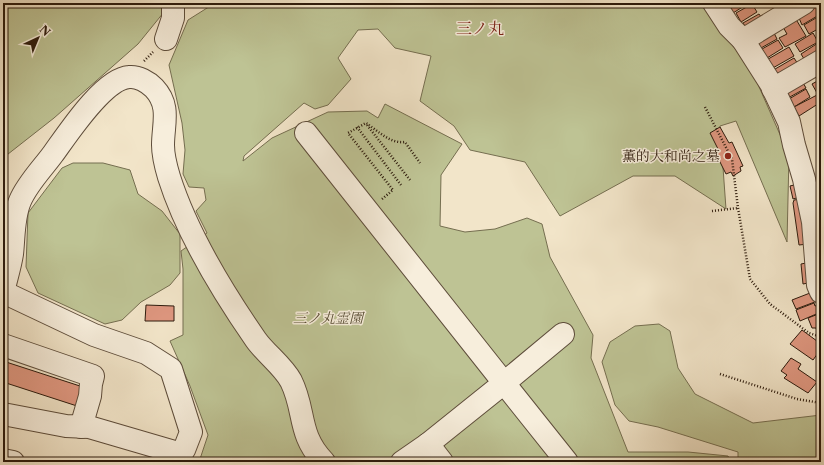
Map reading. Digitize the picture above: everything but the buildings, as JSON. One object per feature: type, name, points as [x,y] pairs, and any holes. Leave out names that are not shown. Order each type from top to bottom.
[{"type":"street","points":[[166,39],[172,18],[173,3]]},
{"type":"street","points":[[714,3],[729,26],[744,40],[773,89],[789,122],[794,146],[804,179],[813,222],[818,285],[821,292]]},
{"type":"street","points":[[744,40],[804,3]]},
{"type":"street","points":[[773,89],[821,61]]},
{"type":"street","points":[[3,414],[66,426],[89,427],[178,452],[184,450],[191,432],[171,369],[146,353],[94,335],[4,287],[12,255],[16,215],[19,203],[74,124],[111,85],[129,77],[142,80],[153,87],[162,98],[166,112],[163,144],[164,159],[169,176],[197,245],[257,341],[290,379],[297,397],[304,430],[315,453],[324,462]]},
{"type":"street","points":[[306,133],[567,462]]},
{"type":"street","points":[[402,462],[428,444],[563,334]]},
{"type":"street","points":[[3,345],[93,376],[90,396],[81,427]]},
{"type":"street","points":[[428,444],[442,462]]},
{"type":"street","points":[[3,460],[13,462]]},
{"type":"path","points":[[705,107],[732,159],[738,208],[750,279],[770,304],[809,333],[821,337]]},
{"type":"path","points":[[366,123],[348,132],[393,190],[379,201]]},
{"type":"path","points":[[366,123],[391,140],[405,142],[420,163]]},
{"type":"path","points":[[366,123],[410,180]]},
{"type":"path","points":[[357,127],[401,185]]},
{"type":"path","points":[[712,210],[738,208]]},
{"type":"path","points":[[720,374],[797,399],[821,403]]},
{"type":"green space","points":[[3,3],[162,3],[164,12],[138,44],[54,118],[3,158]]},
{"type":"green space","name":"三ノ丸霊園","points":[[215,3],[700,3],[749,64],[789,155],[787,242],[736,121],[720,126],[726,209],[675,176],[633,176],[560,216],[525,162],[470,150],[454,126],[420,101],[431,56],[395,48],[378,29],[358,30],[338,58],[351,79],[328,105],[315,109],[304,103],[244,156],[243,161],[272,138],[328,112],[367,111],[378,118],[385,104],[462,144],[441,175],[440,226],[465,232],[495,229],[527,218],[542,224],[550,257],[593,335],[591,358],[628,452],[688,452],[728,456],[731,462],[215,462],[200,459],[208,435],[190,386],[170,341],[183,335],[183,269],[181,251],[207,233],[196,211],[206,200],[204,188],[189,187],[183,174],[185,150],[182,123],[169,65],[188,20]]},
{"type":"green space","points":[[73,163],[103,163],[130,170],[138,194],[162,211],[180,234],[180,273],[170,285],[141,302],[122,320],[105,324],[38,293],[26,267],[28,213],[62,168]]},
{"type":"green space","points":[[659,324],[670,331],[678,368],[695,394],[753,423],[821,415],[821,462],[738,462],[738,452],[658,427],[629,421],[615,405],[602,362],[610,342],[635,326]]},
{"type":"place","name":"薫的大和尚之墓","points":[[728,156]]},
{"type":"district","name":"三ノ丸","points":[[480,28]]}]
